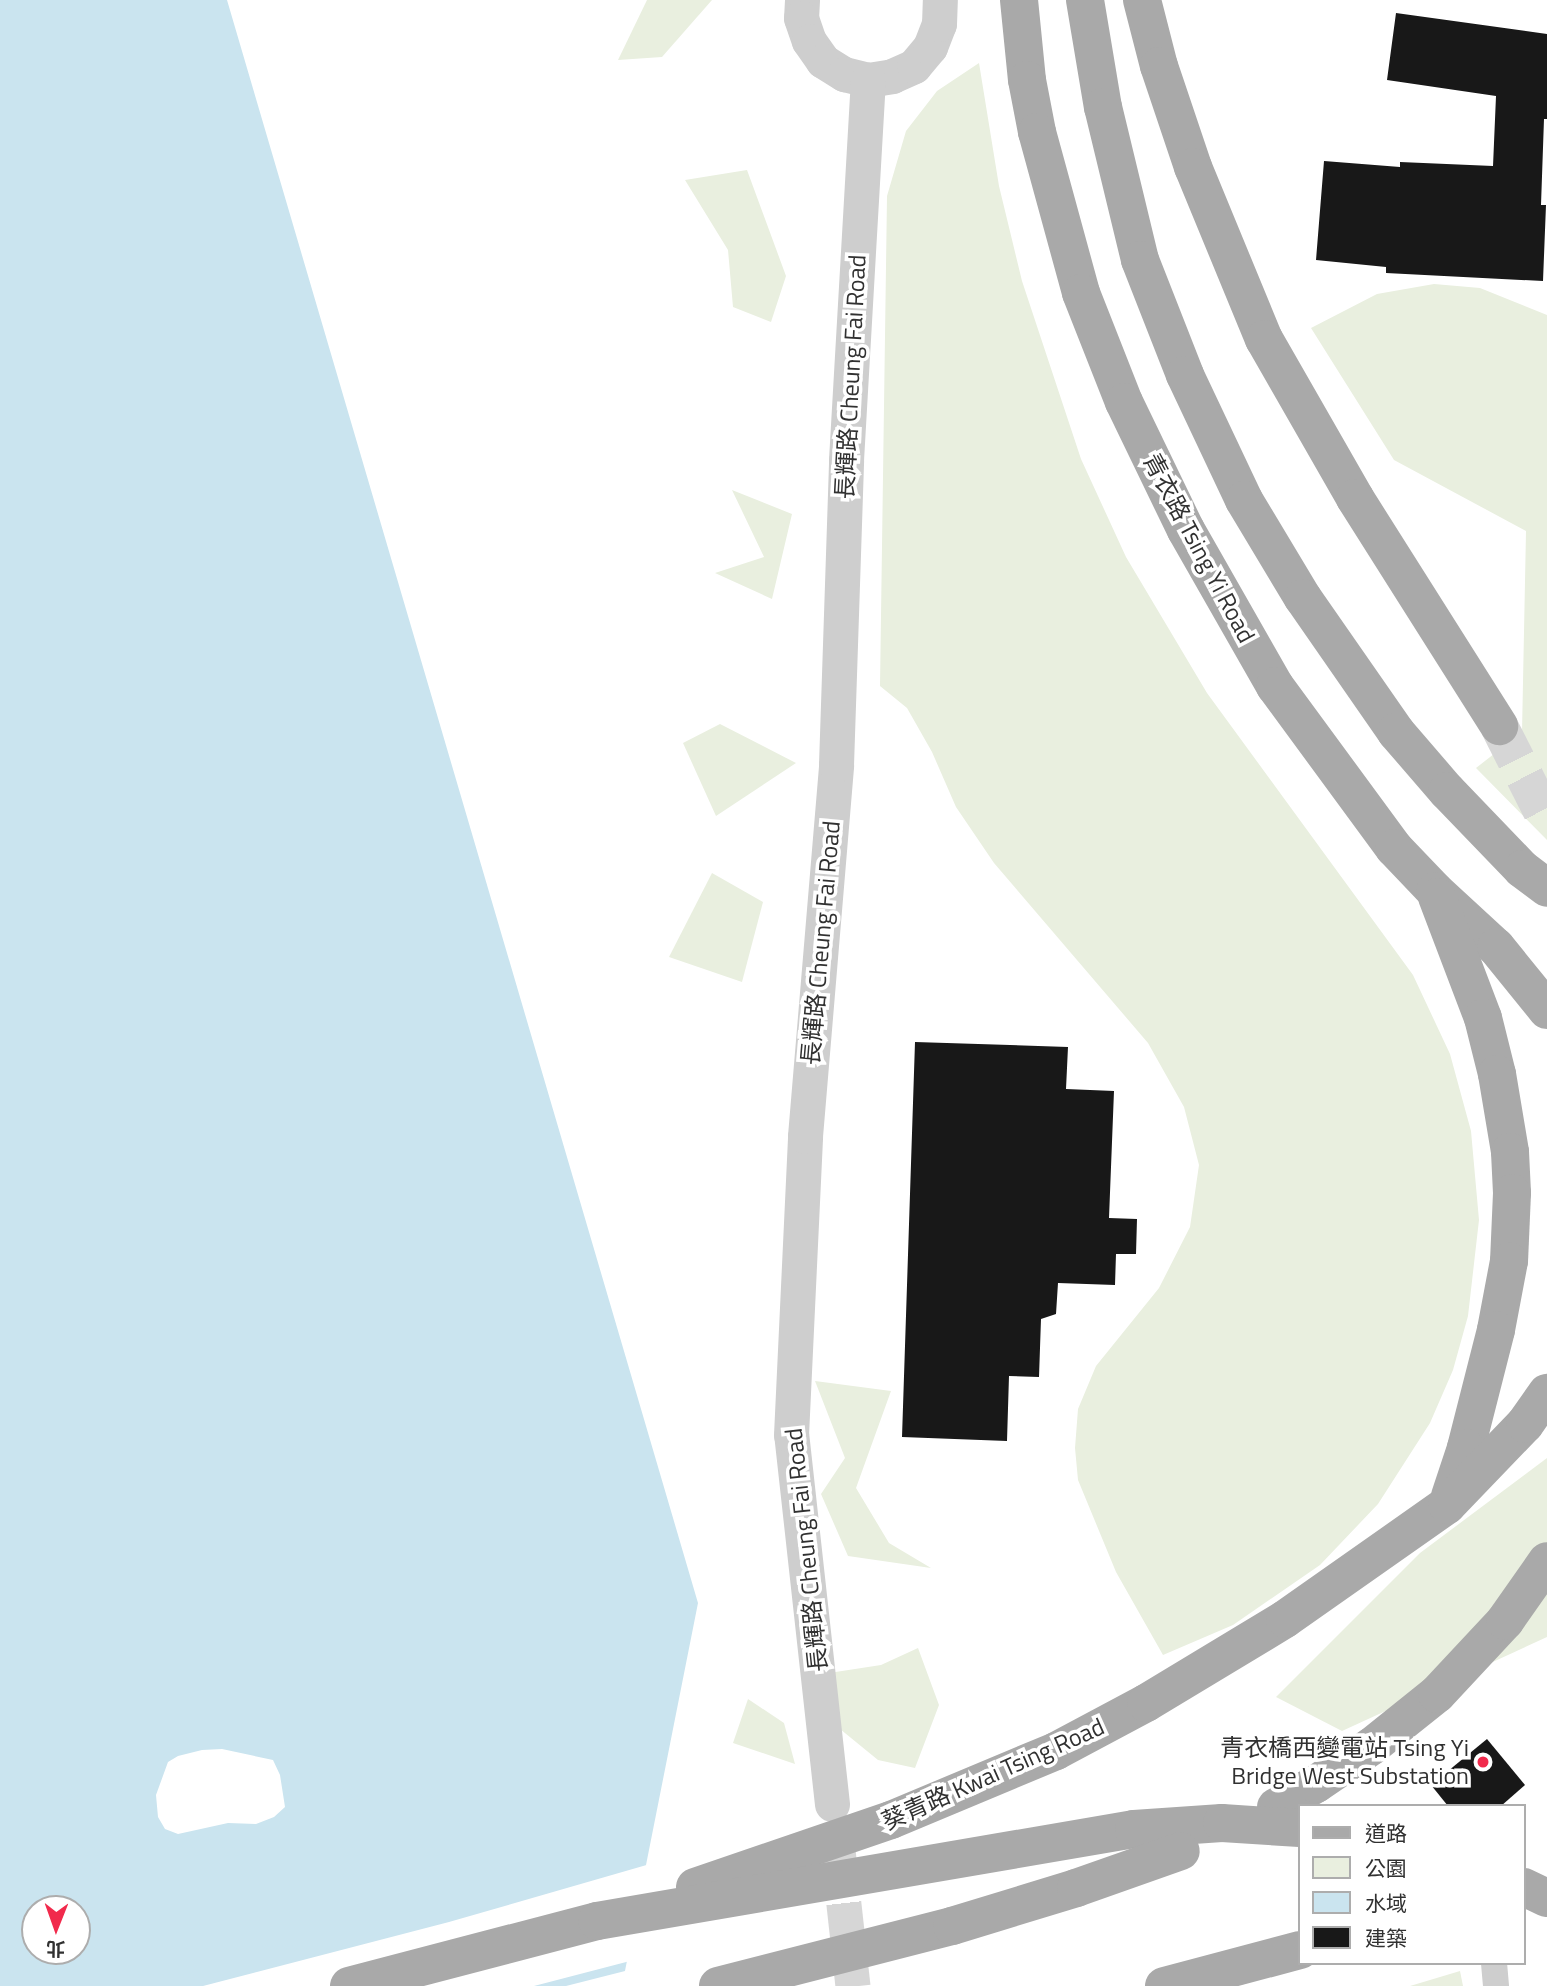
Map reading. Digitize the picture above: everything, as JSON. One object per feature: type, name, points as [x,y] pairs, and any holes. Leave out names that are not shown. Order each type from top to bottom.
[{"type":"main road","name":"青衣路 Tsing Yi Road","points":[[1019,0],[1027,80],[1037,132],[1081,293],[1151,463],[1275,686],[1378,827],[1435,891],[1496,947],[1547,1010]]},
{"type":"main road","points":[[1085,0],[1103,107],[1140,260],[1208,427],[1244,500],[1303,598],[1396,732],[1447,791],[1522,869],[1547,888]]},
{"type":"main road","points":[[1142,0],[1159,66],[1193,167],[1246,302],[1264,339],[1355,498],[1499,726]]},
{"type":"main road","points":[[1435,891],[1483,1018],[1504,1107],[1512,1193],[1509,1261],[1496,1330],[1466,1448],[1447,1505]]},
{"type":"main road","name":"葵青路 Kwai Tsing Road","points":[[349,1986],[597,1921],[891,1820],[983,1784],[1056,1751],[1146,1703],[1285,1619],[1447,1505],[1525,1424],[1547,1393]]},
{"type":"main road","points":[[1299,1804],[1316,1784],[1372,1746],[1437,1694],[1505,1621],[1547,1561]]},
{"type":"main road","points":[[597,1921],[1134,1829],[1288,1817]]},
{"type":"main road","points":[[718,1986],[952,1926],[1076,1888],[1181,1851]]},
{"type":"main road","points":[[1526,1888],[1547,1898]]},
{"type":"main road","points":[[1526,1895],[1547,1890]]},
{"type":"main road","points":[[1526,1896],[1547,1905]]},
{"type":"main road","points":[[1164,1986],[1298,1951]]},
{"type":"street","points":[[802,0],[801,18],[808,41],[823,61],[844,74],[868,79],[892,76],[914,66],[930,47],[939,24],[940,0]]},
{"type":"street","name":"長輝路 Cheung Fai Road","points":[[832,1804],[791,1436],[805,1136],[836,765],[846,460],[868,79]]},
{"type":"street","points":[[1494,1965],[1496,1986]]},
{"type":"green space","points":[[647,0],[712,0],[662,57],[618,60]]},
{"type":"green space","points":[[979,63],[999,186],[1022,281],[1081,459],[1126,557],[1207,693],[1413,975],[1450,1054],[1471,1131],[1479,1220],[1468,1316],[1453,1370],[1430,1423],[1378,1504],[1320,1565],[1233,1625],[1163,1655],[1116,1572],[1078,1480],[1075,1448],[1078,1409],[1096,1366],[1159,1288],[1190,1227],[1199,1165],[1184,1107],[1148,1043],[994,863],[956,807],[932,752],[907,708],[880,686],[887,196],[906,131],[937,91]]},
{"type":"green space","points":[[747,170],[786,276],[771,322],[733,307],[728,250],[685,180]]},
{"type":"green space","points":[[1434,284],[1480,288],[1547,315],[1547,840],[1476,768],[1522,732],[1526,531],[1394,460],[1311,328],[1377,294]]},
{"type":"green space","points":[[732,490],[792,514],[772,599],[715,573],[764,557]]},
{"type":"green space","points":[[720,724],[796,763],[716,816],[683,743]]},
{"type":"green space","points":[[712,873],[763,902],[742,982],[669,957]]},
{"type":"green space","points":[[815,1381],[891,1391],[856,1488],[889,1543],[931,1568],[848,1556],[821,1494],[845,1458]]},
{"type":"green space","points":[[1547,1458],[1547,1637],[1342,1731],[1276,1697],[1420,1553]]},
{"type":"green space","points":[[918,1648],[939,1705],[915,1768],[878,1760],[829,1720],[829,1673],[881,1665]]},
{"type":"green space","points":[[748,1699],[784,1723],[795,1764],[733,1743]]},
{"type":"green space","points":[[1460,1971],[1463,1986],[1410,1986]]},
{"type":"water","points":[[0,0],[227,0],[698,1603],[622,1986],[0,1986]],"holes":[[[222,1749],[273,1760],[280,1775],[285,1807],[274,1817],[256,1824],[228,1823],[178,1834],[165,1829],[158,1817],[156,1795],[168,1762],[178,1756],[202,1750]]]},
{"type":"pier","points":[[650,1864],[630,1961],[534,1986],[203,1986],[449,1922]]},
{"type":"pier","points":[[629,1970],[625,1986],[566,1986]]},
{"type":"building","points":[[1396,13],[1547,34],[1547,119],[1544,119],[1541,205],[1546,205],[1543,281],[1386,273],[1386,267],[1316,260],[1324,161],[1400,167],[1400,162],[1493,166],[1496,96],[1387,80]]},
{"type":"building","points":[[915,1042],[1068,1047],[1066,1089],[1114,1091],[1109,1218],[1137,1219],[1136,1254],[1116,1254],[1115,1285],[1058,1283],[1056,1314],[1041,1319],[1039,1377],[1009,1376],[1007,1441],[902,1437]]},
{"type":"building","name":"青衣橋西變電站 Tsing Yi Bridge West Substation","points":[[1487,1739],[1525,1785],[1503,1804],[1446,1804],[1431,1785]]},
{"type":"tunnel","points":[[1499,726],[1547,821]]},
{"type":"tunnel","points":[[838,1850],[853,1986]]},
{"type":"place","name":"青衣橋西變電站 Tsing Yi Bridge West Substation","points":[[1483,1762]]}]
